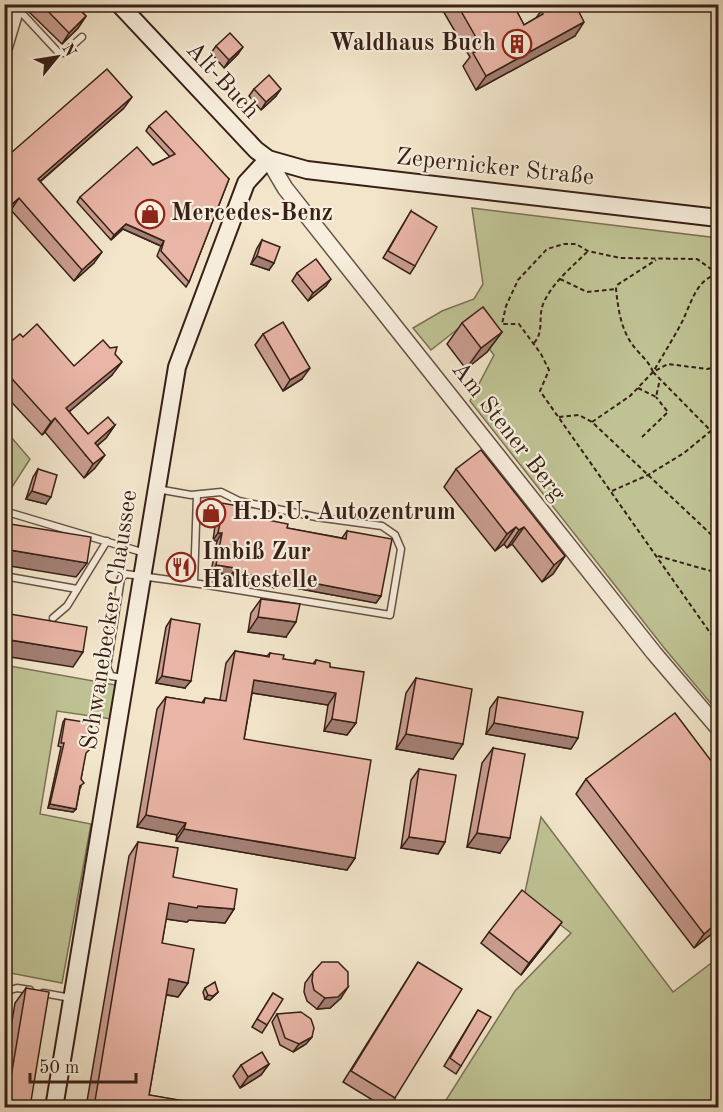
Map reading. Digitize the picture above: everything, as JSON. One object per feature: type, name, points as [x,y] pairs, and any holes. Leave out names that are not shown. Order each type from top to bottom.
[{"type":"main road","name":"Alt-Buch","points":[[119,4],[240,136],[268,159]]},
{"type":"main road","name":"Zepernicker Straße","points":[[268,159],[307,170],[718,218]]},
{"type":"main road","name":"Schwanebecker Chaussee","points":[[54,1107],[180,354],[246,183],[268,159]]},
{"type":"street","points":[[4,54],[18,7]]},
{"type":"street","name":"Am Stener Berg","points":[[268,159],[292,196],[654,653],[718,728]]},
{"type":"lane","points":[[18,7],[58,52],[64,53],[81,37]]},
{"type":"lane","points":[[142,576],[390,615],[401,549],[395,535],[382,526],[316,517],[239,501],[221,492],[197,495],[156,489]]},
{"type":"lane","points":[[194,583],[197,495]]},
{"type":"lane","points":[[4,511],[146,553]]},
{"type":"lane","points":[[53,618],[67,606],[106,541]]},
{"type":"lane","points":[[4,576],[77,589]]},
{"type":"lane","points":[[4,994],[17,988],[72,998]]},
{"type":"path","points":[[718,274],[697,259],[620,258],[588,251],[576,244],[564,243],[548,249],[518,280],[506,306],[502,324],[519,324],[534,343],[549,370],[540,392],[718,644]]},
{"type":"path","points":[[534,343],[540,336],[543,303],[560,279],[588,251]]},
{"type":"path","points":[[657,259],[617,285],[623,328],[631,342],[649,361],[653,372],[711,431],[713,440],[718,444]]},
{"type":"path","points":[[592,422],[638,388],[653,372],[683,320],[694,293],[710,276],[718,274]]},
{"type":"path","points":[[560,279],[587,291],[616,289]]},
{"type":"path","points":[[653,372],[668,364],[707,369],[718,367]]},
{"type":"path","points":[[656,397],[660,379]]},
{"type":"path","points":[[638,388],[656,397],[668,412],[642,437]]},
{"type":"path","points":[[559,417],[579,415],[592,422],[718,541]]},
{"type":"path","points":[[612,491],[648,475],[684,453],[718,425]]},
{"type":"path","points":[[4,460],[14,470]]},
{"type":"path","points":[[657,556],[718,573]]},
{"type":"green space","points":[[472,208],[718,238],[718,696],[713,706],[665,649],[470,401],[494,355],[468,321],[431,350],[413,328],[442,311],[474,299],[483,284]]},
{"type":"green space","points":[[5,430],[30,459],[4,498]]},
{"type":"green space","points":[[4,665],[116,685],[111,719],[57,711],[40,814],[91,824],[62,983],[5,972]]},
{"type":"green space","points":[[541,817],[673,992],[718,958],[718,1107],[441,1108],[515,991],[571,933],[524,897]]},
{"type":"building","points":[[41,4],[74,4],[86,16],[69,33]]},
{"type":"building","points":[[457,4],[513,4],[524,25],[543,14],[541,11],[552,4],[575,4],[584,22],[486,76],[473,53],[482,48]]},
{"type":"building","points":[[230,33],[243,47],[229,60],[216,46]]},
{"type":"building","points":[[107,69],[132,97],[38,179],[102,252],[82,270],[19,198],[4,211],[4,159]]},
{"type":"building","points":[[269,75],[281,89],[266,102],[254,89]]},
{"type":"building","name":"Mercedes-Benz","points":[[166,111],[229,179],[189,282],[161,251],[164,241],[126,224],[114,235],[80,197],[137,147],[153,165],[175,154],[149,126]]},
{"type":"building","points":[[411,211],[437,227],[415,266],[388,251]]},
{"type":"building","points":[[262,240],[280,247],[274,263],[257,256]]},
{"type":"building","points":[[316,259],[331,279],[313,293],[297,273]]},
{"type":"building","points":[[483,307],[502,332],[481,348],[462,323]]},
{"type":"building","points":[[283,322],[310,368],[290,380],[263,334]]},
{"type":"building","points":[[37,324],[74,366],[103,340],[110,348],[117,347],[115,354],[122,362],[66,408],[88,434],[108,417],[115,425],[95,443],[105,455],[93,464],[55,418],[51,422],[4,370],[4,354],[11,347],[8,344],[20,334],[23,337]]},
{"type":"building","points":[[481,450],[565,556],[554,565],[524,527],[519,530],[516,527],[507,534],[456,469]]},
{"type":"building","points":[[38,469],[57,475],[51,497],[32,491]]},
{"type":"building","points":[[210,501],[250,508],[248,516],[288,524],[287,528],[346,539],[347,531],[392,539],[381,596],[282,577],[281,581],[235,572],[236,568],[216,565],[222,533],[218,533],[221,518],[208,516]]},
{"type":"building","points":[[4,523],[91,537],[87,563],[4,549]]},
{"type":"building","points":[[179,556],[190,558],[188,571],[177,569]]},
{"type":"building","points":[[261,599],[300,604],[296,622],[258,617]]},
{"type":"building","points":[[4,613],[87,627],[83,652],[4,639]]},
{"type":"building","points":[[171,619],[200,624],[191,681],[162,676]]},
{"type":"building","points":[[235,651],[269,657],[270,653],[284,655],[283,659],[315,664],[316,660],[330,663],[330,667],[364,672],[356,723],[332,719],[336,693],[254,680],[244,739],[371,760],[355,858],[184,829],[186,823],[146,815],[166,697],[204,703],[205,698],[226,701]]},
{"type":"building","points":[[416,678],[472,689],[463,744],[406,734]]},
{"type":"building","points":[[498,697],[583,712],[578,738],[494,723]]},
{"type":"building","points":[[675,713],[718,770],[718,922],[704,934],[586,779]]},
{"type":"building","points":[[65,719],[91,723],[87,746],[89,750],[86,753],[81,779],[84,783],[80,786],[76,809],[50,804],[64,743],[61,743]]},
{"type":"building","points":[[493,748],[525,754],[510,838],[477,833]]},
{"type":"building","points":[[419,769],[456,775],[445,842],[409,837]]},
{"type":"building","points":[[138,842],[178,848],[173,877],[237,889],[234,909],[198,906],[197,908],[169,903],[162,943],[194,949],[188,983],[169,979],[149,1095],[214,1107],[94,1107]]},
{"type":"building","points":[[522,890],[562,922],[529,963],[489,932]]},
{"type":"building","points":[[322,962],[338,962],[348,972],[348,987],[338,997],[325,998],[314,990],[313,972]]},
{"type":"building","points":[[418,962],[462,989],[395,1098],[351,1071]]},
{"type":"building","points":[[215,982],[218,992],[213,996],[208,995],[205,988]]},
{"type":"building","points":[[26,988],[49,992],[30,1107],[6,1107]]},
{"type":"building","points":[[273,993],[283,999],[267,1025],[257,1019]]},
{"type":"building","points":[[478,1010],[491,1017],[461,1066],[450,1058]]},
{"type":"building","points":[[301,1012],[311,1019],[314,1028],[312,1037],[299,1044],[285,1038],[277,1014]]},
{"type":"building","points":[[262,1052],[269,1064],[248,1077],[241,1065]]},
{"type":"place","name":"Waldhaus Buch","points":[[517,44]]},
{"type":"place","name":"Mercedes-Benz","points":[[150,214]]},
{"type":"place","name":"H.D.U. Autozentrum","points":[[211,513]]},
{"type":"place","name":"Imbiß Zur Haltestelle","points":[[181,567]]}]
